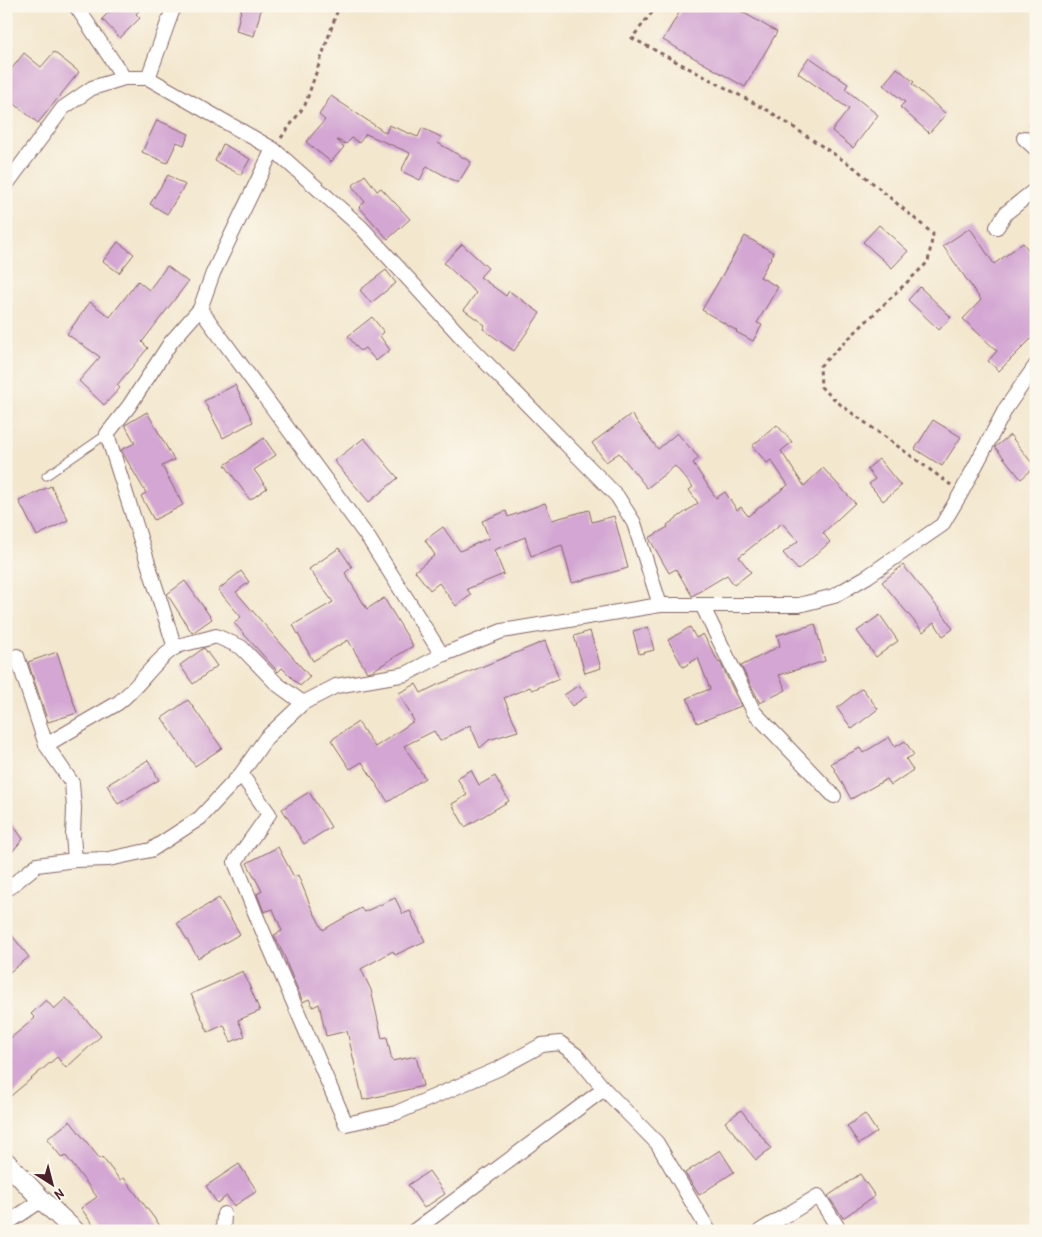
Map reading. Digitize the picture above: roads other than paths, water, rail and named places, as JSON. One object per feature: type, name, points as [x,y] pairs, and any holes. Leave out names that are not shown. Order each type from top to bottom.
[{"type":"street","points":[[76,6],[124,78]]},
{"type":"street","points":[[148,78],[174,6]]},
{"type":"street","points":[[6,185],[63,108],[92,88],[124,78],[148,78],[273,149],[361,228],[466,342],[617,496],[634,523],[660,605]]},
{"type":"street","points":[[1024,138],[1036,149]]},
{"type":"street","points":[[175,648],[107,434],[129,406],[171,342],[200,309],[214,273],[273,149]]},
{"type":"street","points":[[997,227],[1006,213],[1036,189]]},
{"type":"street","points":[[200,309],[369,540],[442,655]]},
{"type":"street","points":[[6,890],[38,865],[75,860],[109,859],[151,850],[200,818],[242,774],[266,738],[303,703],[336,686],[406,674],[442,655],[502,631],[660,605],[798,604],[834,596],[868,576],[942,524],[961,493],[1006,408],[1036,365]]},
{"type":"street","points":[[702,605],[754,712],[834,796]]},
{"type":"street","points":[[46,745],[128,696],[138,682],[175,648],[216,636],[241,648],[277,684],[303,703]]},
{"type":"street","points":[[17,656],[46,745],[72,783],[75,860]]},
{"type":"street","points":[[242,774],[269,814],[235,862],[346,1124],[396,1113],[498,1069],[542,1045],[560,1043],[576,1055],[604,1089],[657,1143],[709,1231]]},
{"type":"street","points":[[414,1231],[604,1089]]},
{"type":"street","points":[[6,1162],[75,1231]]},
{"type":"street","points":[[760,1231],[818,1196],[840,1231]]},
{"type":"street","points":[[6,1224],[42,1200]]},
{"type":"street","points":[[223,1231],[224,1214]]},
{"type":"lane","points":[[46,476],[107,434]]}]
